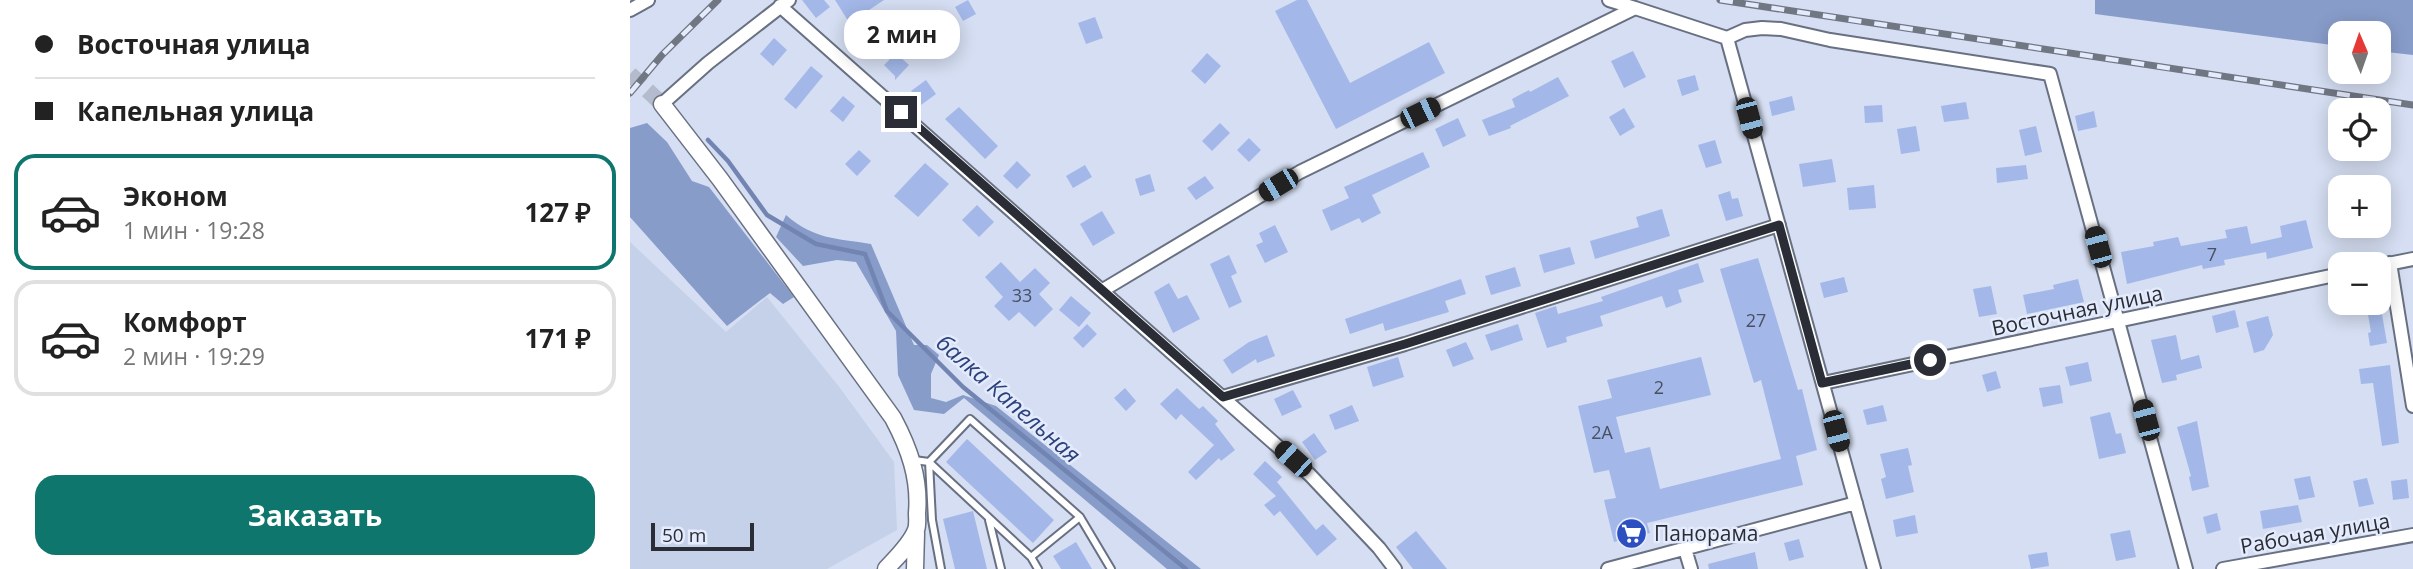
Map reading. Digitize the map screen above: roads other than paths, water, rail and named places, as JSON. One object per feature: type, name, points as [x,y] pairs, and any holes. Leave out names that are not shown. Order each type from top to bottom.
[{"type":"street","points":[[630,10],[648,0]]},
{"type":"street","points":[[1609,0],[1727,38],[1745,30],[1762,27],[1781,29],[1830,40],[2050,74],[2186,569]]},
{"type":"street","points":[[915,569],[918,503],[912,459],[893,418],[662,104],[785,3],[1310,475],[1379,548],[1395,569]]},
{"type":"street","points":[[1103,290],[1300,172],[1635,8]]},
{"type":"street","points":[[1727,38],[1874,569]]},
{"type":"street","points":[[1223,397],[1405,344],[1779,225]]},
{"type":"street","points":[[2391,264],[2413,259]]},
{"type":"street","name":"Восточная улица","points":[[1822,383],[2328,277]]},
{"type":"street","points":[[2391,299],[2413,405]]},
{"type":"street","points":[[1608,569],[1856,503]]},
{"type":"street","points":[[886,569],[902,552],[916,530]]},
{"type":"street","name":"Рабочая улица","points":[[2224,569],[2413,535]]},
{"type":"street","points":[[1685,548],[1691,569]]},
{"type":"lane","points":[[941,569],[932,520],[929,462],[970,419],[1080,517],[1111,569]]},
{"type":"lane","points":[[912,459],[929,462],[1031,557],[1038,569]]},
{"type":"lane","points":[[1031,557],[1080,517]]},
{"type":"lane","points":[[988,519],[1001,569]]},
{"type":"waterway","name":"балка Капельная","points":[[708,140],[728,161],[767,215],[816,244],[865,254],[887,311],[963,387],[1186,569]]},
{"type":"tunnel","points":[[630,74],[662,104]]},
{"type":"railway","points":[[630,93],[662,55],[718,0]]},
{"type":"railway","points":[[1720,0],[2413,105]]},
{"type":"place","name":"Панорама","points":[[1631,533]]}]
